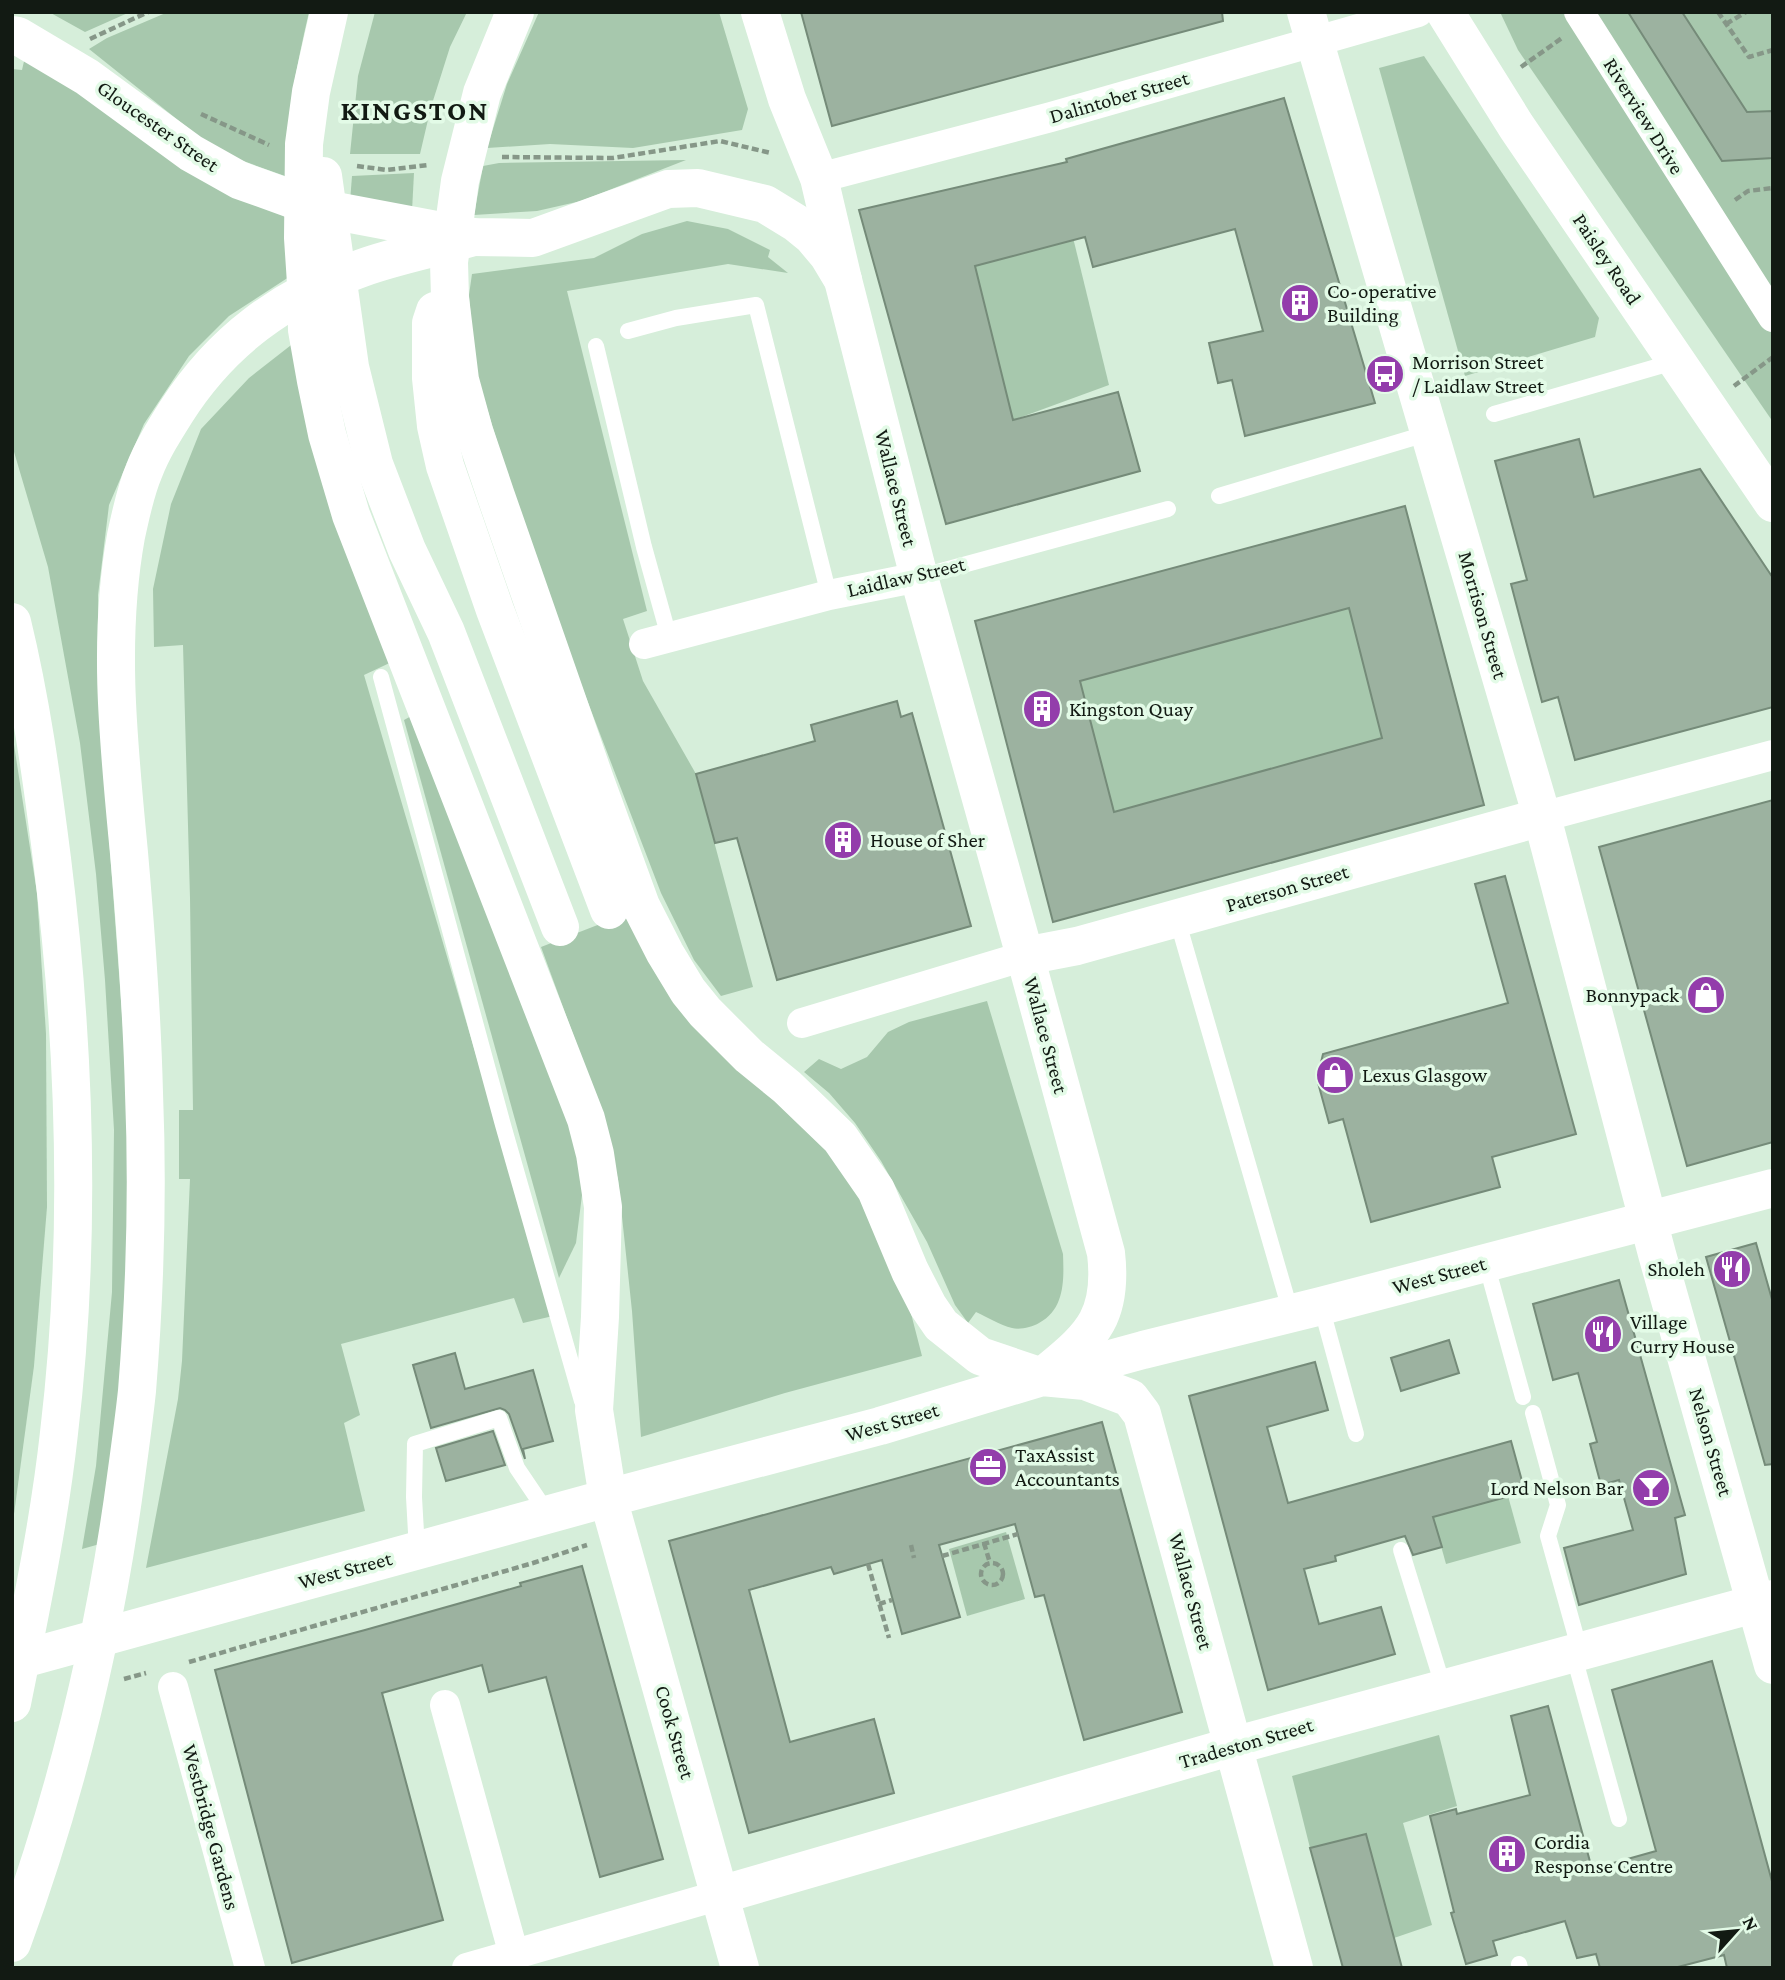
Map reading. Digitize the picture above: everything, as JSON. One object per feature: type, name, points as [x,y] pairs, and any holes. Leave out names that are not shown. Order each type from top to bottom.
[{"type":"main road","name":"Cook Street","points":[[329,12],[304,144],[303,238],[307,330],[327,434],[351,515],[586,1119],[595,1154],[603,1207],[594,1410],[608,1498],[740,1968]]},
{"type":"main road","points":[[515,12],[482,93],[460,181],[461,250],[450,298],[460,380],[474,430],[641,906],[665,953],[688,991],[705,1012],[840,1139],[876,1190],[910,1271],[941,1325],[980,1356],[1042,1377]]},
{"type":"main road","name":"Wallace Street","points":[[760,12],[787,99],[819,178],[919,577],[1106,1253],[1109,1275],[1106,1300],[1094,1329],[1042,1377]]},
{"type":"main road","name":"Paisley Road","points":[[1445,12],[1491,87],[1773,503]]},
{"type":"main road","name":"Morrison Street","points":[[1311,27],[1542,817],[1649,1220]]},
{"type":"main road","name":"Gloucester Street","points":[[12,35],[87,77],[191,153],[239,180],[314,207],[461,250]]},
{"type":"main road","points":[[312,92],[350,367],[374,464],[407,550],[446,632],[560,927]]},
{"type":"main road","points":[[12,1943],[46,1841],[76,1736],[118,1539],[137,1393],[145,1255],[145,1098],[139,966],[115,665],[122,561],[132,509],[144,470],[161,436],[193,386],[243,332],[294,298],[362,268],[533,237],[668,189],[698,188],[765,204],[796,223],[812,236],[828,255],[843,280]]},
{"type":"main road","points":[[461,250],[431,323],[431,378],[436,426],[445,466],[495,610],[609,910]]},
{"type":"main road","points":[[12,622],[22,663],[44,795],[62,944],[70,1042],[74,1153],[70,1311],[59,1433],[40,1561],[12,1703]]},
{"type":"main road","name":"Paterson Street","points":[[1025,956],[1077,946],[1542,817]]},
{"type":"main road","name":"West Street","points":[[12,1662],[548,1514],[880,1426],[1042,1377],[1773,1188]]},
{"type":"main road","name":"Nelson Street","points":[[1649,1220],[1764,1601],[1773,1665]]},
{"type":"main road","name":"Wallace Street","points":[[1042,1377],[1086,1381],[1130,1398],[1142,1414],[1294,1968]]},
{"type":"main road","name":"Tradeston Street","points":[[720,1895],[1233,1746],[1764,1601]]},
{"type":"street","name":"Dalintober Street","points":[[819,178],[1051,117],[1311,27],[1418,12]]},
{"type":"street","name":"Riverview Drive","points":[[1582,17],[1709,219],[1768,300]]},
{"type":"street","name":"Laidlaw Street","points":[[656,641],[829,594],[919,577]]},
{"type":"street","name":"Paterson Street","points":[[1542,817],[1773,755]]},
{"type":"street","name":"Paterson Street","points":[[802,1023],[1025,956]]},
{"type":"street","name":"Westbridge Gardens","points":[[169,1674],[250,1968]]},
{"type":"street","points":[[446,1705],[514,1955]]},
{"type":"street","points":[[467,1968],[720,1895]]},
{"type":"lane","points":[[628,331],[676,318],[756,306],[829,594]]},
{"type":"lane","points":[[596,345],[644,547],[656,641]]},
{"type":"lane","points":[[1494,414],[1677,361]]},
{"type":"lane","points":[[1219,496],[1429,433]]},
{"type":"lane","name":"Laidlaw Street","points":[[919,577],[1168,509]]},
{"type":"lane","points":[[381,677],[608,1498]]},
{"type":"lane","points":[[1177,919],[1306,1310],[1356,1434]]},
{"type":"lane","points":[[1486,1263],[1523,1397]]},
{"type":"lane","points":[[1533,1413],[1558,1505],[1548,1535],[1619,1819]]},
{"type":"lane","points":[[417,1550],[415,1444],[499,1418],[517,1468],[548,1514]]},
{"type":"lane","points":[[1401,1550],[1444,1689]]},
{"type":"path","points":[[100,48],[89,40],[148,12]]},
{"type":"path","points":[[1718,12],[1749,57],[1773,50]]},
{"type":"path","points":[[1726,24],[1746,12]]},
{"type":"path","points":[[1491,87],[1582,17]]},
{"type":"path","points":[[190,109],[272,146]]},
{"type":"path","points":[[1709,219],[1748,191],[1773,188]]},
{"type":"path","points":[[1707,405],[1773,357]]},
{"type":"path","points":[[115,1682],[169,1674],[620,1534]]},
{"type":"path","points":[[942,1556],[1017,1534]]},
{"type":"path","points":[[984,1543],[990,1563]]},
{"type":"path","points":[[911,1545],[914,1558]]},
{"type":"path","points":[[990,1563],[999,1566],[1003,1575],[1000,1582],[993,1586],[985,1584],[981,1574],[984,1567],[990,1563]]},
{"type":"path","points":[[868,1564],[889,1638]]},
{"type":"path","points":[[879,1604],[892,1600]]},
{"type":"green space","points":[[49,12],[130,12],[85,32]]},
{"type":"green space","points":[[168,12],[309,12],[292,94],[285,176],[218,152],[89,49],[107,38]]},
{"type":"green space","points":[[375,12],[467,12],[450,47],[420,154],[350,154],[358,76]]},
{"type":"green space","points":[[539,12],[719,12],[748,109],[742,130],[633,148],[550,144],[487,148],[507,84]]},
{"type":"green space","points":[[1500,12],[1773,12],[1773,422],[1518,50]]},
{"type":"green space","points":[[1424,56],[1599,318],[1595,337],[1465,376],[1379,68]]},
{"type":"green space","points":[[25,57],[287,208],[289,277],[229,316],[189,356],[144,424],[109,505],[98,595],[99,702],[129,1109],[132,1257],[107,1542],[82,1549],[96,1466],[112,1292],[114,1130],[96,874],[80,743],[48,567],[12,445],[12,69],[22,70]]},
{"type":"green space","points":[[686,160],[581,201],[537,211],[474,215],[483,166],[499,163]]},
{"type":"green space","points":[[414,173],[412,211],[350,202],[352,176]]},
{"type":"green space","points":[[1067,213],[1109,385],[1013,420],[975,266]]},
{"type":"green space","points":[[687,221],[728,229],[770,250],[768,257],[788,273],[728,264],[567,291],[647,611],[623,619],[643,681],[696,774],[753,987],[721,996],[694,960],[661,893],[533,559],[475,369],[469,295],[472,274],[594,258],[642,234]]},
{"type":"green space","points":[[295,342],[396,660],[364,675],[553,1316],[523,1323],[514,1298],[341,1344],[360,1415],[344,1423],[365,1511],[146,1568],[178,1399],[182,1361],[190,1179],[179,1179],[179,1110],[193,1110],[183,645],[154,647],[153,589],[171,504],[201,429],[249,378]]},
{"type":"green space","points":[[1349,608],[1382,738],[1114,812],[1080,681]]},
{"type":"green space","points":[[415,714],[572,1125],[584,1179],[576,1243],[559,1278],[404,720]]},
{"type":"green space","points":[[12,732],[37,893],[46,1034],[47,1207],[34,1366],[12,1529]]},
{"type":"green space","points":[[631,912],[848,1170],[907,1298],[922,1356],[785,1393],[641,1437],[632,1311],[618,1179],[581,1056],[541,947]]},
{"type":"green space","points":[[987,1001],[1063,1254],[1063,1284],[1054,1310],[1039,1323],[1015,1329],[976,1312],[968,1323],[955,1305],[927,1242],[881,1161],[855,1123],[829,1093],[804,1072],[819,1059],[841,1069],[867,1057],[888,1032],[909,1022]]},
{"type":"green space","points":[[1508,1496],[1521,1543],[1446,1564],[1433,1517]]},
{"type":"green space","points":[[1006,1532],[1025,1599],[967,1616],[949,1549]]},
{"type":"green space","points":[[1439,1735],[1457,1806],[1403,1823],[1432,1925],[1394,1938],[1366,1834],[1310,1848],[1292,1776]]},
{"type":"building","points":[[801,12],[1222,12],[1223,21],[832,126]]},
{"type":"building","points":[[1628,12],[1682,12],[1747,112],[1773,111],[1773,158],[1722,161]]},
{"type":"building","points":[[1284,98],[1375,403],[1245,436],[1232,380],[1218,383],[1209,343],[1263,331],[1235,229],[1093,267],[1085,237],[975,266],[1013,420],[1118,392],[1140,471],[946,524],[859,210],[1067,162],[1066,159]]},
{"type":"building","points":[[1579,439],[1594,497],[1700,469],[1773,578],[1773,707],[1575,760],[1558,697],[1542,702],[1511,584],[1527,580],[1495,461]]},
{"type":"building","name":"Kingston Quay","points":[[1405,506],[1484,805],[1053,922],[975,621]],"holes":[[[1349,608],[1382,738],[1114,812],[1080,681]]]},
{"type":"building","name":"House of Sher","points":[[897,701],[901,717],[912,713],[971,926],[777,980],[737,838],[715,843],[696,774],[815,741],[811,725]]},
{"type":"building","name":"Bonnypack","points":[[1773,800],[1773,1142],[1687,1166],[1599,847]]},
{"type":"building","points":[[1505,876],[1576,1134],[1492,1157],[1500,1187],[1371,1222],[1343,1119],[1329,1123],[1317,1079],[1323,1054],[1508,1003],[1475,884]]},
{"type":"building","points":[[1756,1243],[1773,1303],[1773,1464],[1765,1465],[1706,1257]]},
{"type":"building","points":[[1619,1280],[1685,1515],[1675,1518],[1686,1574],[1579,1605],[1564,1548],[1633,1530],[1619,1480],[1601,1485],[1590,1444],[1597,1442],[1578,1373],[1553,1380],[1533,1304]]},
{"type":"building","points":[[1449,1340],[1459,1373],[1401,1391],[1391,1358]]},
{"type":"building","points":[[455,1353],[465,1389],[533,1370],[553,1441],[523,1449],[525,1459],[509,1414],[500,1408],[431,1428],[413,1365]]},
{"type":"building","points":[[1315,1362],[1328,1410],[1267,1427],[1288,1503],[1511,1441],[1525,1492],[1433,1517],[1442,1547],[1413,1555],[1405,1536],[1335,1556],[1336,1561],[1304,1569],[1319,1624],[1381,1607],[1395,1654],[1268,1690],[1189,1396]]},
{"type":"building","points":[[1102,1422],[1182,1712],[1084,1740],[1044,1595],[1035,1597],[1015,1524],[939,1545],[960,1617],[902,1634],[882,1560],[834,1574],[831,1567],[749,1590],[790,1742],[874,1719],[894,1793],[749,1833],[669,1541]]},
{"type":"building","points":[[493,1431],[505,1465],[446,1481],[436,1448]]},
{"type":"building","points":[[582,1566],[663,1859],[600,1877],[546,1677],[489,1692],[482,1665],[382,1693],[443,1920],[292,1963],[215,1670],[521,1586],[520,1583]]},
{"type":"building","points":[[1712,1661],[1773,1885],[1773,1968],[1727,1968],[1724,1955],[1674,1968],[1600,1968],[1596,1954],[1577,1958],[1565,1921],[1493,1941],[1497,1955],[1466,1964],[1451,1913],[1454,1912],[1430,1816],[1456,1809],[1457,1814],[1530,1795],[1511,1716],[1548,1706],[1592,1869],[1656,1851],[1612,1690]]},
{"type":"building","points":[[1366,1834],[1402,1968],[1343,1968],[1310,1848]]},
{"type":"place","name":"Co-operative Building","points":[[1300,303]]},
{"type":"place","name":"Morrison Street / Laidlaw Street","points":[[1385,374]]},
{"type":"place","name":"Kingston Quay","points":[[1042,709]]},
{"type":"place","name":"House of Sher","points":[[843,840]]},
{"type":"place","name":"Bonnypack","points":[[1706,995]]},
{"type":"place","name":"Lexus Glasgow","points":[[1335,1075]]},
{"type":"place","name":"Sholeh","points":[[1732,1269]]},
{"type":"place","name":"Village Curry House","points":[[1603,1334]]},
{"type":"place","name":"TaxAssist Accountants","points":[[988,1467]]},
{"type":"place","name":"Lord Nelson Bar","points":[[1651,1488]]},
{"type":"place","name":"Cordia Response Centre","points":[[1507,1854]]},
{"type":"district","name":"KINGSTON","points":[[415,110]]}]
